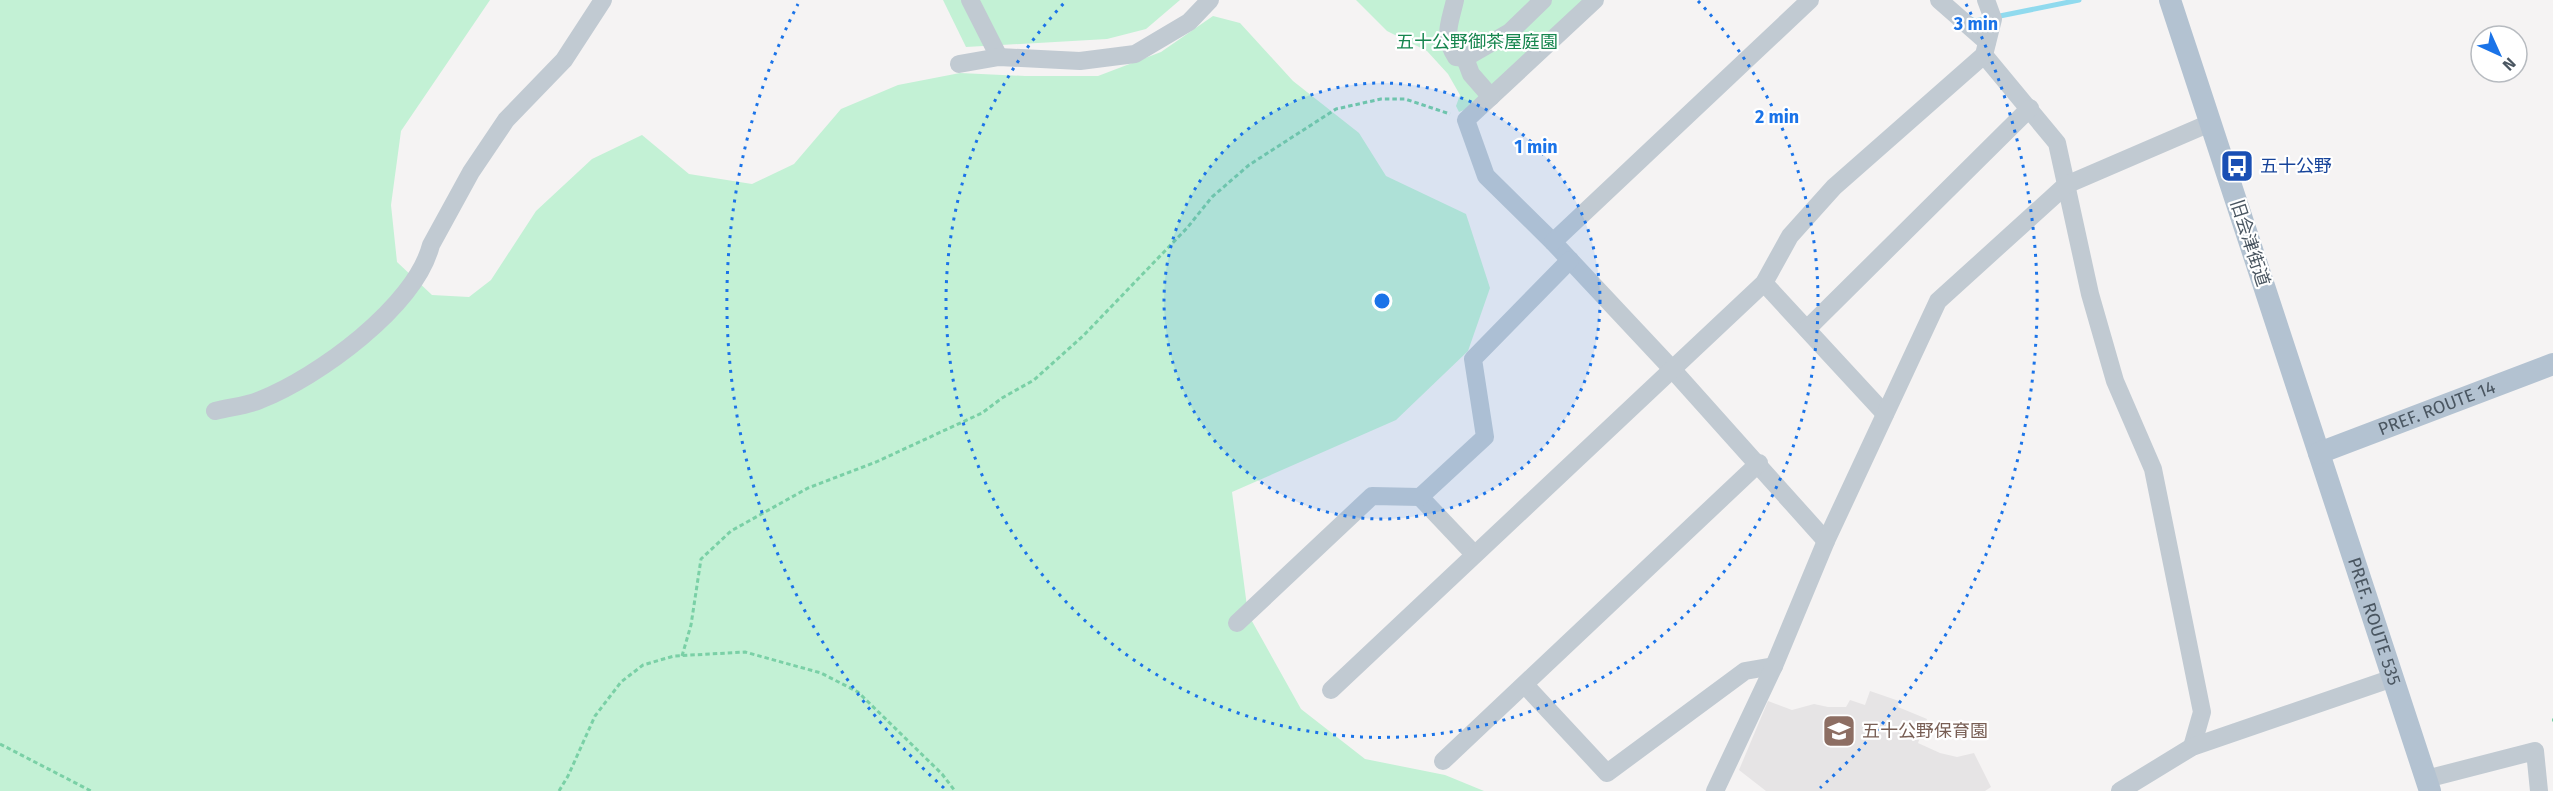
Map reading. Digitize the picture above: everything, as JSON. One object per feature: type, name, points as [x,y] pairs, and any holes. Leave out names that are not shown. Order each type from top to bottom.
[{"type":"main road","name":"旧会津街道","points":[[2170,0],[2319,453]]},
{"type":"main road","name":"PREF. ROUTE 14","points":[[2319,453],[2553,364]]},
{"type":"main road","name":"PREF. ROUTE 535","points":[[2319,453],[2428,785]]},
{"type":"street","points":[[215,411],[259,401],[296,383],[333,360],[396,305],[428,259],[431,245],[471,172],[506,120],[564,60],[603,0]]},
{"type":"street","points":[[970,0],[999,57]]},
{"type":"street","points":[[958,64],[999,57],[1080,61],[1135,54],[1189,22],[1210,0]]},
{"type":"street","points":[[1455,0],[1448,45],[1456,57],[1465,58],[1510,32],[1543,0]]},
{"type":"street","points":[[1595,0],[1466,120],[1486,176],[1553,242],[1672,369],[1759,463],[1826,541]]},
{"type":"street","points":[[1553,242],[1810,0]]},
{"type":"street","points":[[1939,0],[1985,48],[2057,143],[2090,294],[2115,381],[2152,469],[2202,712],[2192,747]]},
{"type":"street","points":[[1331,690],[1764,283],[1790,236],[1834,187],[1985,48],[1993,19],[1986,0]]},
{"type":"street","points":[[1465,58],[1471,74],[1491,97]]},
{"type":"street","points":[[1807,329],[2030,108]]},
{"type":"street","points":[[1714,791],[1774,666],[1826,541],[1938,302],[2066,185],[2210,123]]},
{"type":"street","points":[[1237,623],[1372,496],[1420,497],[1485,437],[1473,359],[1570,260]]},
{"type":"street","points":[[1764,283],[1885,414]]},
{"type":"street","points":[[1443,761],[1759,463]]},
{"type":"street","points":[[1420,497],[1474,554]]},
{"type":"street","points":[[1525,685],[1607,773],[1746,671],[1774,666]]},
{"type":"street","points":[[2120,791],[2146,785],[2192,747],[2393,678]]},
{"type":"street","points":[[2428,785],[2535,752],[2539,791]]},
{"type":"path","points":[[682,656],[691,625],[701,559],[731,531],[808,488],[876,462],[982,413],[1002,398],[1034,380],[1084,335],[1187,228],[1212,197],[1249,165],[1336,109],[1381,99],[1405,99],[1466,120]]},
{"type":"path","points":[[559,791],[595,716],[621,682],[643,665],[675,656],[745,652],[821,673],[858,692],[942,774],[956,791]]},
{"type":"path","points":[[0,744],[91,791]]},
{"type":"shaded area","name":"五十公野保育園","points":[[1870,691],[1899,701],[1898,707],[1927,719],[1918,743],[1940,753],[1957,757],[1974,753],[1991,787],[1985,791],[1766,791],[1739,770],[1768,701],[1792,710],[1814,704],[1846,707],[1850,700],[1865,705]]},
{"type":"green space","points":[[0,0],[490,0],[401,131],[391,205],[397,262],[432,295],[469,297],[491,280],[536,211],[592,159],[642,135],[689,174],[752,184],[794,164],[841,109],[898,85],[960,73],[1098,76],[1161,52],[1213,16],[1240,23],[1293,81],[1359,133],[1386,176],[1466,214],[1490,288],[1468,351],[1396,420],[1232,492],[1248,614],[1301,709],[1365,759],[1445,775],[1484,791],[0,791]]},
{"type":"green space","points":[[943,0],[1180,0],[1146,29],[1107,39],[966,47]]},
{"type":"green space","name":"五十公野御茶屋庭園","points":[[1356,0],[1586,0],[1469,108],[1459,112],[1456,106],[1460,95],[1448,74],[1427,51],[1387,31]]},
{"type":"waterway","points":[[1971,19],[1975,21],[2079,0]]},
{"type":"place","name":"五十公野","points":[[2237,166]]},
{"type":"place","name":"五十公野保育園","points":[[1839,731]]}]
